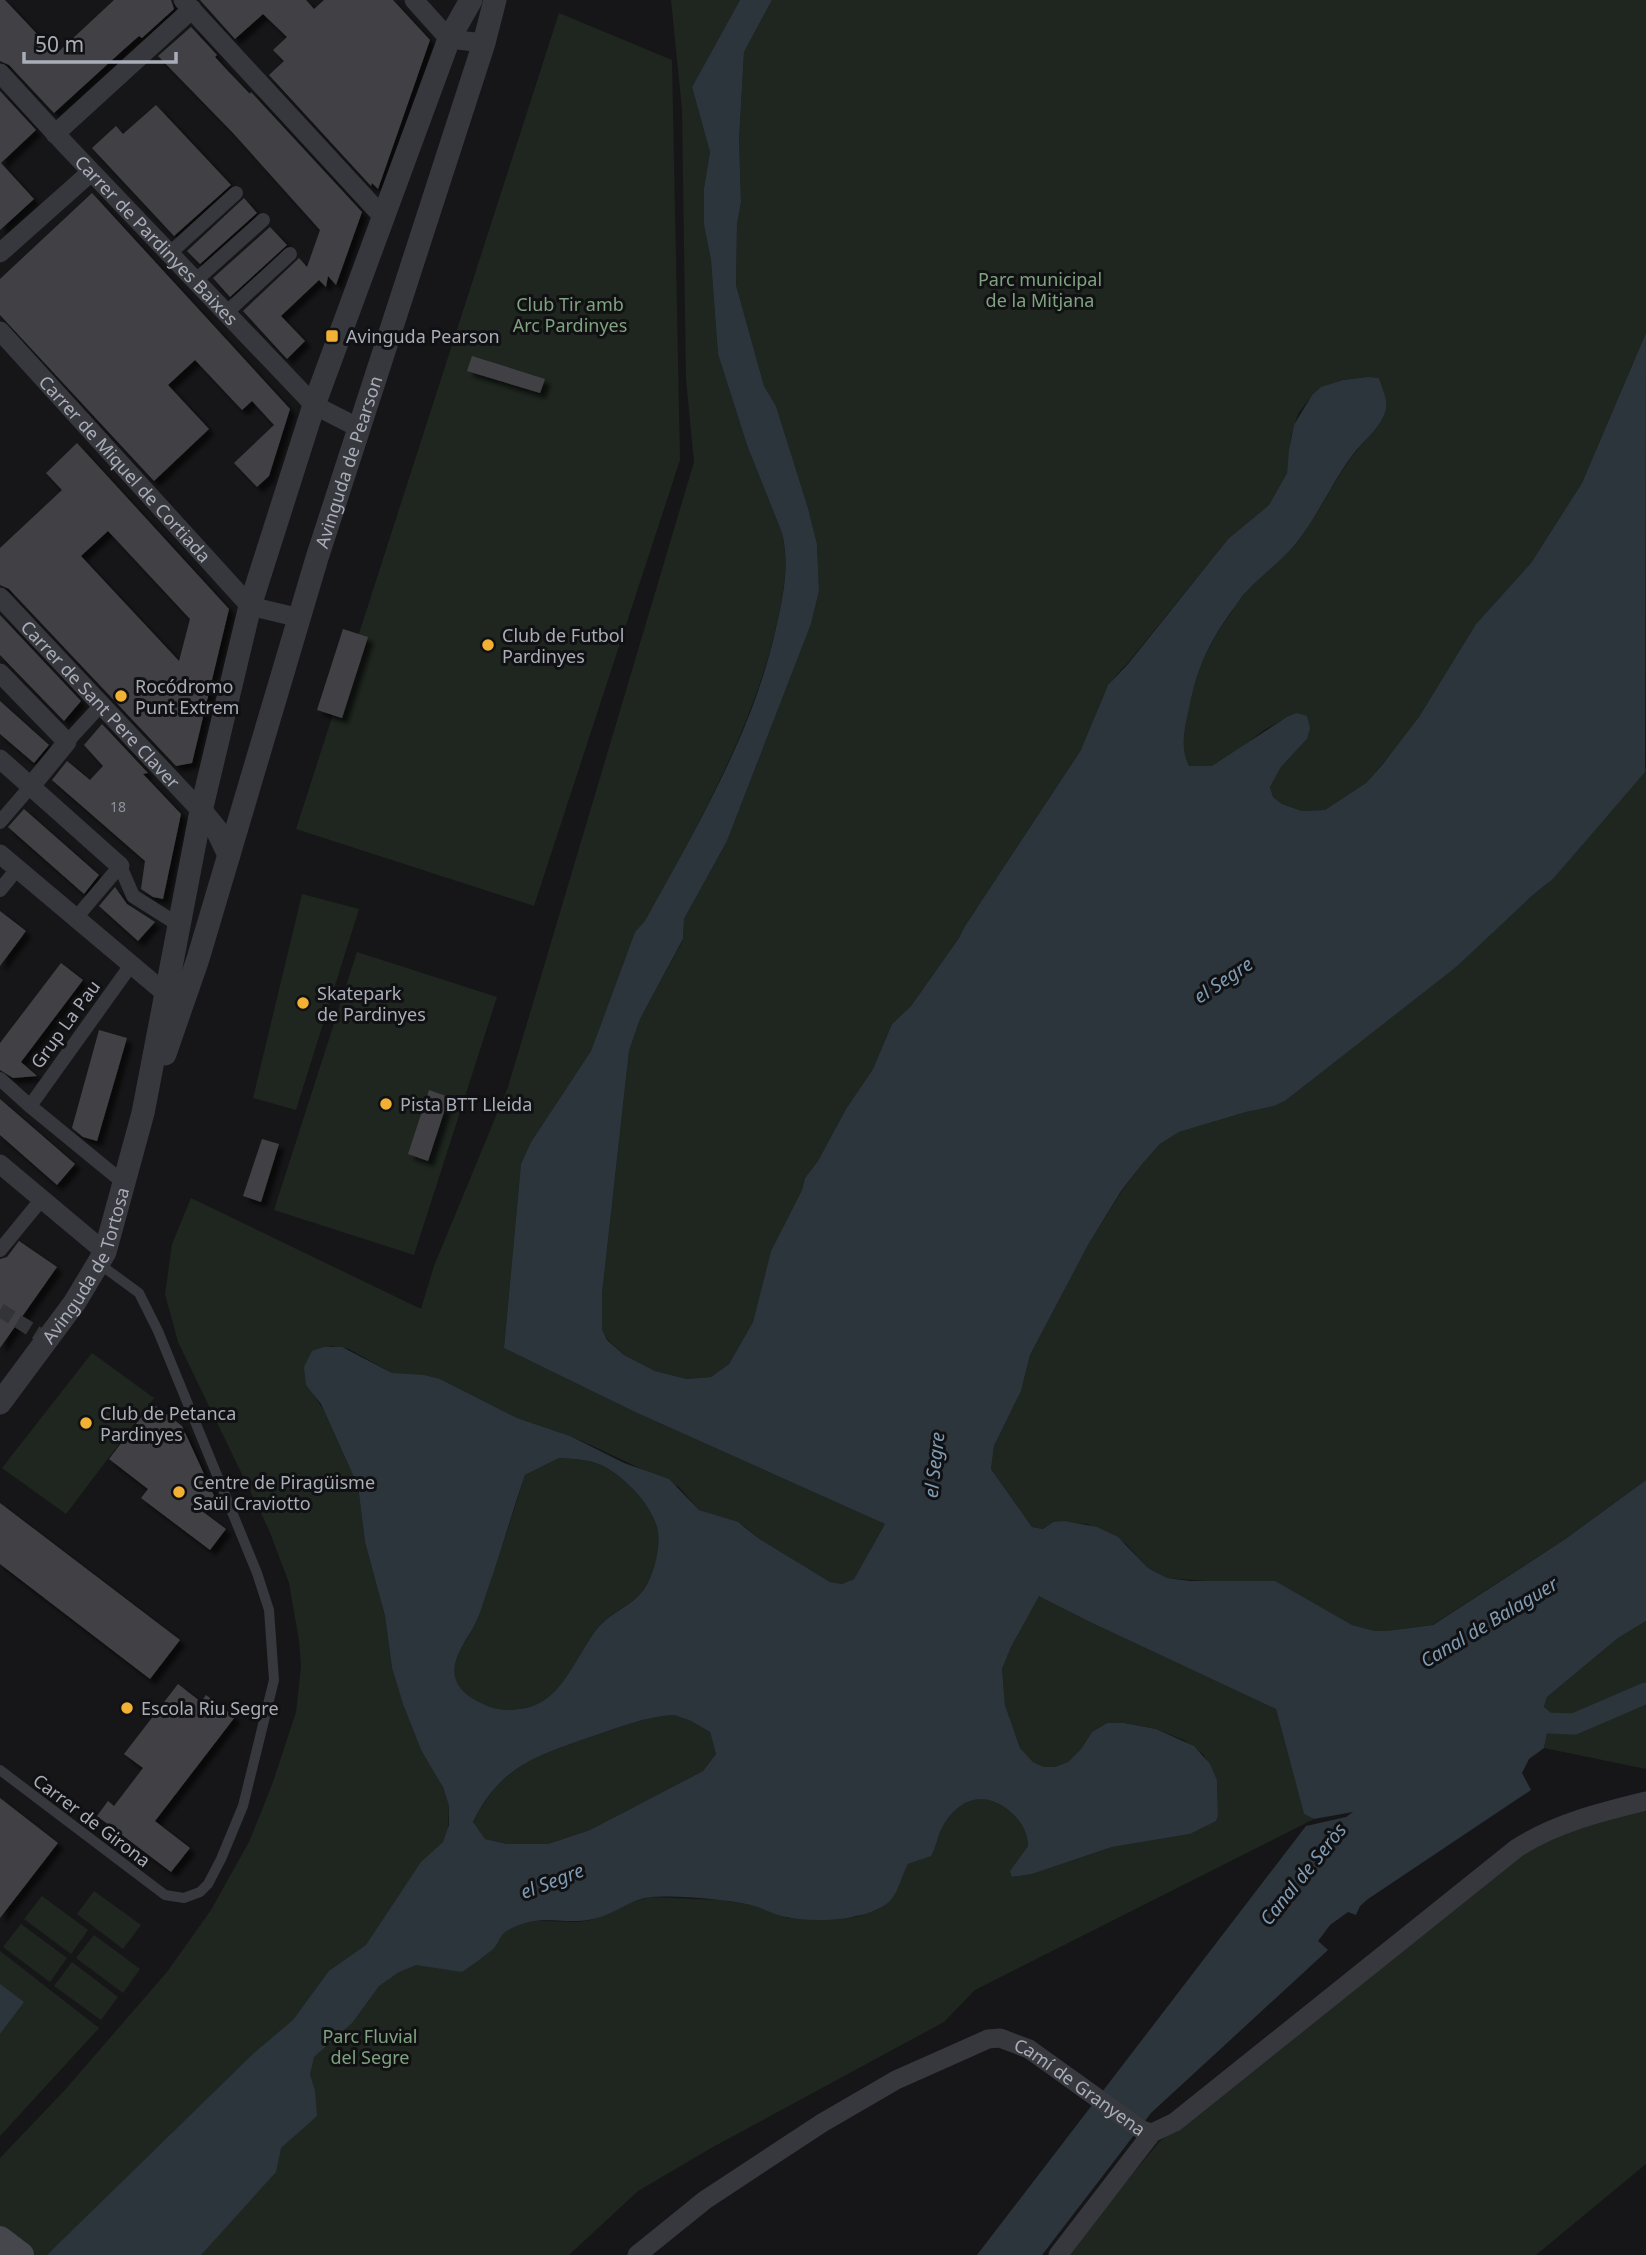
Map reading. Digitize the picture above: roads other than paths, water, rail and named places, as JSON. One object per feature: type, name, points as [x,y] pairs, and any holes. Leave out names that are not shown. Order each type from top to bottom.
[{"type":"main road","points":[[0,2239],[21,2255]]},
{"type":"street","points":[[414,0],[449,39],[484,43]]},
{"type":"street","points":[[174,999],[179,925],[203,801],[250,606],[314,405],[449,39],[471,0]]},
{"type":"street","name":"Avinguda de Pearson","points":[[174,999],[229,855],[359,428],[484,43],[495,0]]},
{"type":"street","points":[[55,134],[188,5],[384,218]]},
{"type":"street","name":"Carrer de Pardinyes Baixes","points":[[0,73],[314,405],[359,428]]},
{"type":"street","points":[[0,253],[91,172]]},
{"type":"street","points":[[169,254],[236,193]]},
{"type":"street","points":[[195,281],[262,220]]},
{"type":"street","points":[[226,313],[290,254]]},
{"type":"street","name":"Carrer de Miquel de Cortiada","points":[[0,331],[250,606]]},
{"type":"street","name":"Carrer de Sant Pere Claver","points":[[0,597],[102,705],[203,801]]},
{"type":"street","points":[[250,606],[300,618]]},
{"type":"street","points":[[0,673],[67,742]]},
{"type":"street","points":[[0,822],[102,705]]},
{"type":"street","points":[[0,759],[120,866],[133,896],[179,925]]},
{"type":"street","points":[[203,801],[223,810],[234,810],[244,805]]},
{"type":"street","points":[[203,801],[229,855]]},
{"type":"street","points":[[0,854],[174,999]]},
{"type":"street","points":[[75,919],[120,866]]},
{"type":"street","points":[[0,890],[17,869]]},
{"type":"street","name":"Grup La Pau","points":[[30,1106],[131,965]]},
{"type":"street","name":"Avinguda de Tortosa","points":[[0,1403],[75,1302],[101,1258],[174,999]]},
{"type":"street","points":[[0,1079],[124,1184]]},
{"type":"street","points":[[0,1164],[101,1258]]},
{"type":"street","points":[[0,1250],[41,1200]]},
{"type":"street","name":"Camí de Granyena","points":[[637,2255],[705,2200],[822,2123],[896,2080],[988,2039],[1000,2038],[1029,2049],[1147,2132],[1175,2122],[1517,1848],[1540,1833],[1591,1814],[1646,1801]]},
{"type":"street","points":[[1058,2255],[1147,2132]]},
{"type":"lane","name":"Carrer de Girona","points":[[0,1770],[165,1895],[184,1898],[200,1892],[208,1884],[243,1806],[274,1680],[269,1611],[257,1573],[158,1331],[139,1293],[101,1258]]},
{"type":"water","points":[[740,0],[772,0],[744,52],[739,140],[741,202],[737,225],[736,285],[764,386],[776,406],[808,508],[817,544],[819,591],[811,624],[727,841],[684,919],[683,939],[640,1019],[629,1051],[602,1294],[602,1329],[607,1340],[624,1355],[655,1371],[687,1379],[711,1377],[729,1364],[753,1322],[771,1251],[802,1190],[805,1178],[873,1069],[892,1024],[911,1006],[959,938],[1081,750],[1108,685],[1128,664],[1228,539],[1269,505],[1287,473],[1294,425],[1312,395],[1321,387],[1343,380],[1379,378],[1386,409],[1381,421],[1347,463],[1297,542],[1245,593],[1217,632],[1197,675],[1184,733],[1184,750],[1189,766],[1212,766],[1287,717],[1296,713],[1307,716],[1310,728],[1307,739],[1281,767],[1270,787],[1273,797],[1282,804],[1302,811],[1325,810],[1366,783],[1419,717],[1476,624],[1531,563],[1582,483],[1646,333],[1645,772],[1553,879],[1456,967],[1285,1101],[1179,1132],[1160,1144],[1121,1191],[1088,1245],[1030,1355],[1021,1391],[994,1446],[991,1469],[1032,1527],[1043,1529],[1053,1522],[1064,1521],[1097,1527],[1118,1537],[1148,1568],[1167,1578],[1190,1581],[1275,1581],[1352,1625],[1375,1631],[1433,1625],[1564,1540],[1646,1480],[1646,1621],[1618,1638],[1547,1697],[1544,1707],[1551,1713],[1544,1748],[1529,1759],[1522,1773],[1531,1790],[1368,1899],[1360,1906],[1356,1915],[1348,1912],[1330,1925],[1318,1941],[1328,1950],[1151,2113],[1042,2255],[977,2255],[1306,1826],[1346,1817],[1353,1812],[1314,1819],[1304,1814],[1276,1709],[1039,1596],[1002,1669],[1005,1705],[1020,1748],[1033,1762],[1044,1767],[1055,1767],[1068,1762],[1092,1732],[1107,1723],[1156,1729],[1194,1746],[1210,1764],[1217,1780],[1216,1821],[1190,1834],[1112,1847],[1032,1874],[1012,1877],[1010,1871],[1028,1846],[1025,1830],[1007,1809],[997,1803],[978,1799],[953,1812],[941,1830],[931,1856],[908,1864],[898,1889],[889,1902],[854,1917],[798,1919],[740,1903],[701,1898],[651,1897],[588,1920],[537,1921],[519,1925],[504,1933],[492,1950],[462,1972],[416,1965],[399,1972],[379,1986],[352,2023],[314,2057],[310,2074],[315,2091],[317,2116],[281,2148],[276,2172],[201,2255],[47,2255],[254,2053],[293,2020],[329,1971],[366,1945],[421,1862],[443,1842],[449,1825],[449,1806],[443,1787],[421,1750],[392,1668],[385,1616],[365,1542],[358,1486],[321,1404],[306,1385],[304,1367],[312,1351],[324,1347],[342,1347],[392,1373],[440,1379],[517,1418],[570,1436],[624,1463],[669,1479],[699,1510],[738,1522],[758,1538],[830,1582],[842,1584],[854,1579],[885,1524],[635,1412],[504,1348],[521,1164],[531,1142],[591,1051],[635,932],[645,921],[684,851],[738,742],[766,667],[783,593],[785,557],[782,533],[747,445],[718,354],[711,260],[704,225],[704,188],[710,152],[692,87]],"holes":[[[559,1458],[586,1460],[601,1465],[635,1491],[657,1527],[659,1542],[654,1567],[640,1595],[602,1623],[556,1690],[533,1706],[505,1710],[492,1708],[463,1692],[456,1680],[455,1666],[481,1611],[525,1475]],[[674,1715],[710,1732],[716,1754],[703,1771],[590,1830],[548,1844],[507,1844],[485,1839],[473,1822],[496,1787],[524,1764],[557,1749],[625,1725]]]},
{"type":"water","points":[[0,1984],[24,2002],[0,2034]]},
{"type":"waterway","points":[[1522,1722],[1574,1724],[1646,1693]]},
{"type":"tunnel","points":[[0,1310],[48,1340]]},
{"type":"place","name":"Avinguda Pearson","points":[[332,336]]},
{"type":"place","name":"Club de Futbol Pardinyes","points":[[488,645]]},
{"type":"place","name":"Rocódromo Punt Extrem","points":[[121,696]]},
{"type":"place","name":"Skatepark de Pardinyes","points":[[303,1003]]},
{"type":"place","name":"Pista BTT Lleida","points":[[386,1104]]},
{"type":"place","name":"Club de Petanca Pardinyes","points":[[86,1423]]},
{"type":"place","name":"Centre de Piragüisme Saül Craviotto","points":[[179,1492]]},
{"type":"place","name":"Escola Riu Segre","points":[[127,1708]]},
{"type":"park label","name":"Parc municipal de la Mitjana","points":[[1040,289]]},
{"type":"park label","name":"Club Tir amb Arc Pardinyes","points":[[570,314]]},
{"type":"park label","name":"Parc Fluvial del Segre","points":[[370,2046]]},
{"type":"water label","name":"el Segre","points":[[1223,980]]},
{"type":"water label","name":"el Segre","points":[[934,1465]]},
{"type":"water label","name":"Canal de Balaguer","points":[[1489,1622]]},
{"type":"water label","name":"Canal de Seròs","points":[[1303,1874]]},
{"type":"water label","name":"el Segre","points":[[552,1881]]}]
